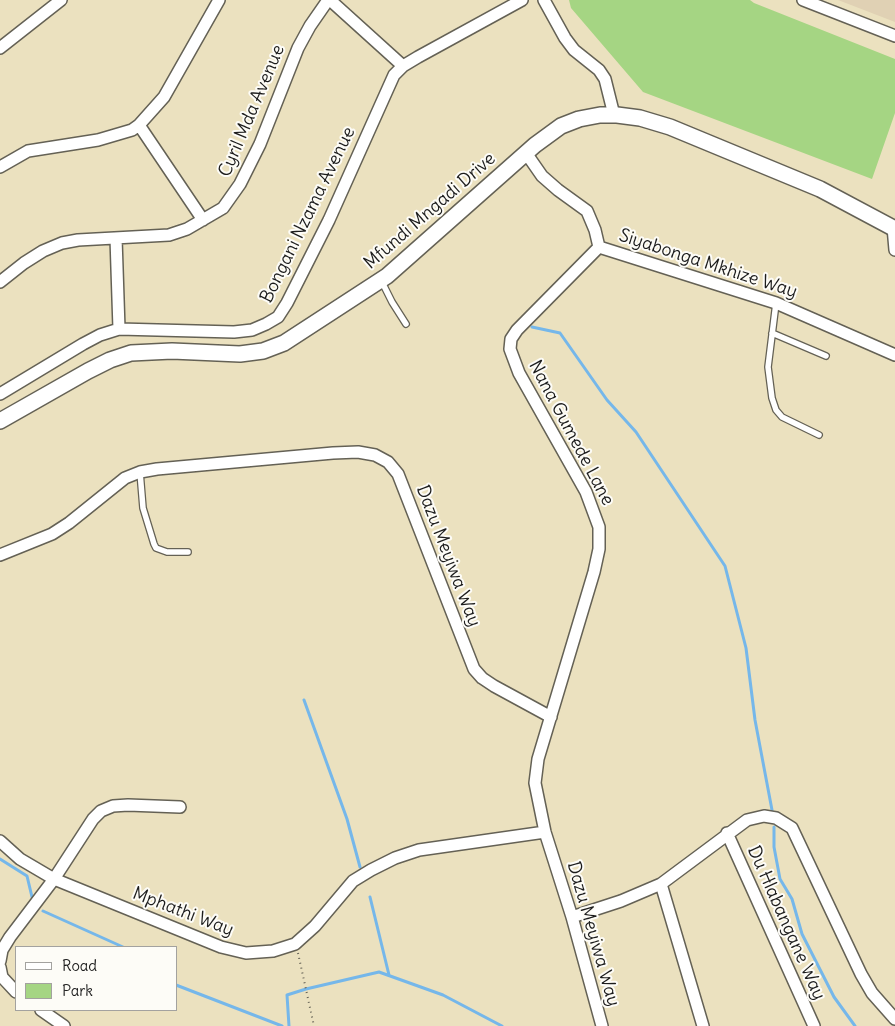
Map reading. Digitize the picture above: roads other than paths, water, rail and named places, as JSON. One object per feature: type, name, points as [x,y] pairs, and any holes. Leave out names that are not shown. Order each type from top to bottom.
[{"type":"street","points":[[0,48],[61,0]]},
{"type":"street","points":[[0,167],[28,151],[116,136],[139,125],[164,97],[219,0]]},
{"type":"street","name":"Cyril Mda Avenue","points":[[0,282],[43,251],[62,243],[78,240],[169,235],[188,229],[223,208],[240,184],[278,99],[298,48],[310,26],[329,0],[402,66]]},
{"type":"street","name":"Bongani Nzama Avenue","points":[[0,394],[83,344],[100,335],[118,329],[234,332],[252,330],[278,316],[287,303],[329,220],[394,75],[402,66],[522,0]]},
{"type":"street","points":[[544,0],[565,38],[574,50],[599,70],[605,79],[614,115]]},
{"type":"street","points":[[803,0],[895,36]]},
{"type":"street","name":"Mfundi Mngadi Drive","points":[[0,421],[88,371],[110,360],[131,353],[172,351],[240,354],[263,351],[284,343],[381,280],[407,260],[526,153],[561,126],[579,119],[600,115],[640,118],[679,131],[820,189],[894,228]]},
{"type":"street","points":[[139,125],[203,220]]},
{"type":"street","points":[[526,153],[542,176],[587,211],[595,230],[599,247]]},
{"type":"street","points":[[894,228],[895,250]]},
{"type":"street","points":[[116,238],[118,329]]},
{"type":"street","name":"Siyabonga Mkhize Way","points":[[511,339],[532,313],[599,247],[776,303],[895,355]]},
{"type":"street","name":"Nana Gumede Lane","points":[[511,339],[510,350],[514,362],[586,492],[599,527],[599,549],[594,572],[551,717]]},
{"type":"street","name":"Dazu Meyiwa Way","points":[[0,555],[52,534],[125,478],[140,472],[358,452],[375,455],[388,462],[398,474],[404,488],[474,669],[482,678],[494,686],[551,717],[535,773],[536,795],[545,832],[572,917],[602,1026]]},
{"type":"street","points":[[0,961],[2,950],[10,938],[54,879],[83,832],[102,811],[113,806],[128,805],[180,807]]},
{"type":"street","points":[[572,917],[621,901],[661,884],[727,833],[747,820],[764,816],[776,818],[792,828],[861,974],[872,993],[895,1019]]},
{"type":"street","name":"Mphathi Way","points":[[0,841],[20,859],[54,879],[221,947],[246,953],[272,951],[295,944],[315,926],[353,881],[395,858],[419,850],[545,832]]},
{"type":"street","name":"Du Hlabangane Way","points":[[727,833],[814,1026]]},
{"type":"street","points":[[661,884],[704,1026]]},
{"type":"street","points":[[0,967],[2,977],[15,991]]},
{"type":"street","points":[[42,1011],[64,1026]]},
{"type":"lane","points":[[381,280],[406,324]]},
{"type":"lane","points":[[776,303],[768,367],[772,398],[776,410],[782,418],[819,436]]},
{"type":"lane","points":[[772,332],[826,356]]},
{"type":"lane","points":[[140,472],[143,508],[156,548],[166,552],[188,552]]},
{"type":"waterway","points":[[532,327],[560,333],[607,400],[636,432],[725,566],[746,648],[755,720],[772,810]]},
{"type":"waterway","points":[[304,700],[347,819],[360,867]]},
{"type":"waterway","points":[[774,827],[774,847],[780,879],[792,899],[802,934],[834,997],[855,1026]]},
{"type":"waterway","points":[[0,859],[27,876],[32,897]]},
{"type":"waterway","points":[[370,897],[389,975]]},
{"type":"waterway","points":[[43,911],[121,946]]},
{"type":"waterway","points":[[289,1026],[287,995],[379,972],[443,995],[502,1026]]},
{"type":"waterway","points":[[178,986],[282,1026]]}]
